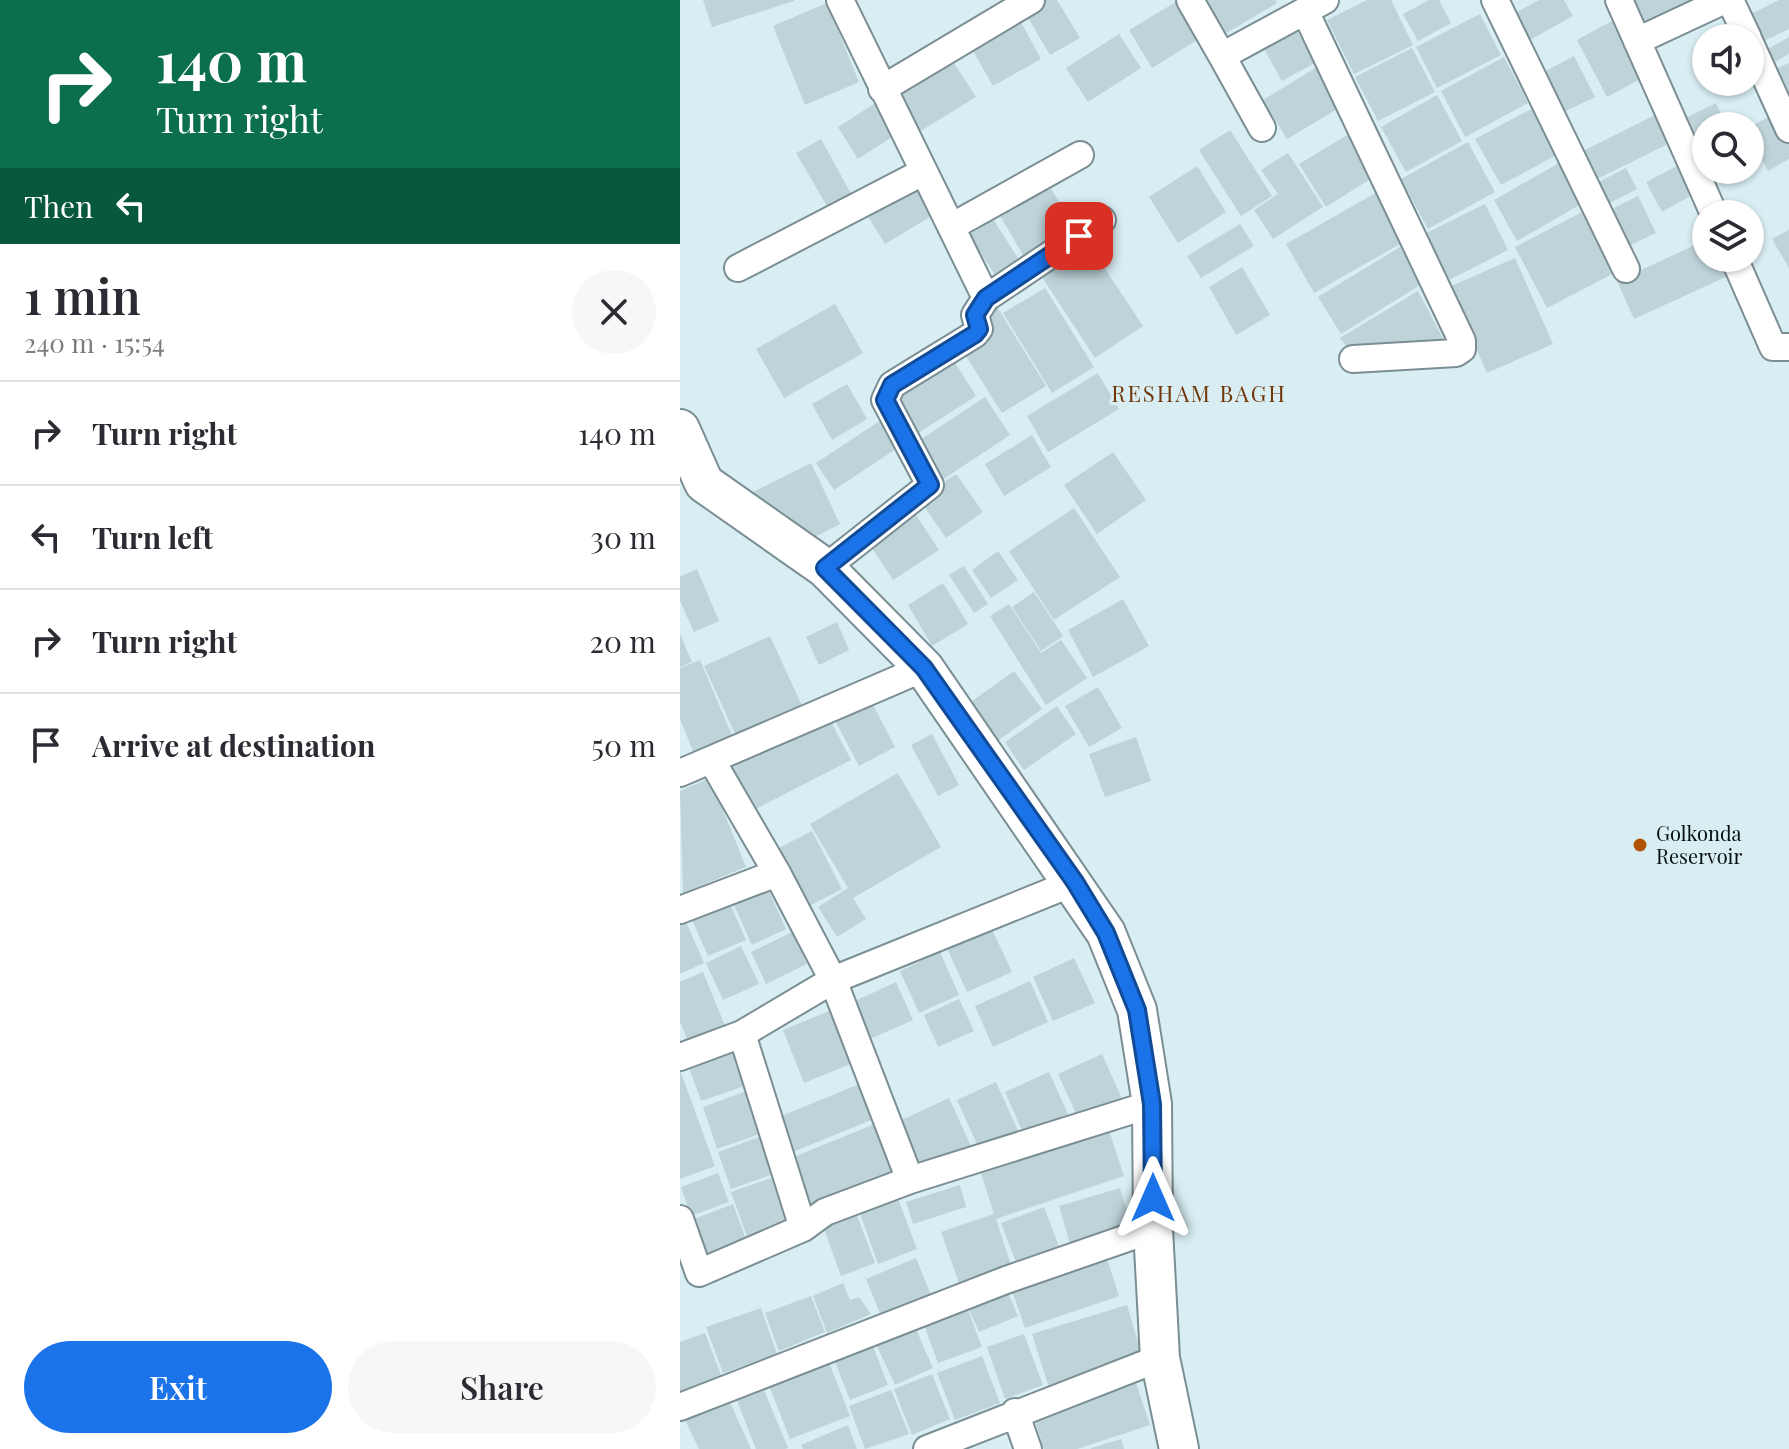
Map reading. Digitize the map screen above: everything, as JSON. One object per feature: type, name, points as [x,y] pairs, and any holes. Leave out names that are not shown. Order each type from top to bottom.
[{"type":"street","points":[[840,0],[986,298]]},
{"type":"street","points":[[882,89],[1031,0]]},
{"type":"street","points":[[1190,0],[1262,128]]},
{"type":"street","points":[[1495,0],[1626,269]]},
{"type":"street","points":[[1619,0],[1708,200]]},
{"type":"street","points":[[1637,41],[1728,0],[1741,24]]},
{"type":"street","points":[[1222,56],[1315,5],[1462,341],[1462,349],[1456,353],[1353,359]]},
{"type":"street","points":[[1764,73],[1789,129]]},
{"type":"street","points":[[951,227],[1080,155]]},
{"type":"street","points":[[738,268],[923,172]]},
{"type":"street","points":[[825,568],[930,485],[885,400],[892,385],[975,334],[979,329],[975,315],[986,298],[1102,220]]},
{"type":"street","points":[[1740,272],[1773,347],[1789,347]]},
{"type":"street","points":[[680,429],[704,483],[825,568],[924,668],[1075,882],[1106,933],[1137,1010],[1152,1104],[1153,1229],[1160,1358],[1179,1449]]},
{"type":"street","points":[[680,773],[924,668]]},
{"type":"street","points":[[712,761],[777,873],[833,980],[910,1180]]},
{"type":"street","points":[[680,910],[777,873]]},
{"type":"street","points":[[680,1057],[742,1034],[833,980],[1075,882]]},
{"type":"street","points":[[742,1034],[803,1228]]},
{"type":"street","points":[[680,1219],[699,1273],[803,1228],[825,1212],[910,1180],[1152,1104]]},
{"type":"street","points":[[680,1407],[1006,1280],[1153,1229]]},
{"type":"street","points":[[927,1449],[1015,1412],[1160,1358]]},
{"type":"street","points":[[1015,1412],[1028,1449]]},
{"type":"building","points":[[703,0],[794,0],[794,1],[712,27]]},
{"type":"building","points":[[1044,0],[1057,0],[1080,38],[1050,55],[1024,11]]},
{"type":"building","points":[[1179,0],[1204,36],[1152,68],[1129,30]]},
{"type":"building","points":[[1203,0],[1275,0],[1277,3],[1223,35]]},
{"type":"building","points":[[1367,0],[1391,0],[1413,45],[1354,74],[1327,20]]},
{"type":"building","points":[[1429,0],[1439,0],[1451,23],[1418,41],[1403,14]]},
{"type":"building","points":[[1539,0],[1564,0],[1573,16],[1528,41],[1513,14]]},
{"type":"building","points":[[1622,0],[1718,0],[1639,37]]},
{"type":"building","points":[[1779,0],[1789,0],[1789,29],[1764,41],[1764,24],[1748,24],[1745,17]]},
{"type":"building","points":[[827,3],[859,82],[805,105],[773,26]]},
{"type":"building","points":[[1480,14],[1501,55],[1437,88],[1416,47]]},
{"type":"building","points":[[1017,15],[1041,59],[993,86],[968,42]]},
{"type":"building","points":[[1617,18],[1648,75],[1607,97],[1577,40]]},
{"type":"building","points":[[1295,28],[1315,63],[1282,81],[1263,47]]},
{"type":"building","points":[[1119,34],[1141,68],[1088,102],[1066,68]]},
{"type":"building","points":[[1789,37],[1789,54],[1771,64],[1764,51]]},
{"type":"building","points":[[1412,48],[1435,92],[1378,121],[1355,77]]},
{"type":"building","points":[[949,55],[976,97],[914,135],[888,93]]},
{"type":"building","points":[[1574,56],[1595,97],[1562,113],[1542,73]]},
{"type":"building","points":[[1504,57],[1528,103],[1465,137],[1441,91]]},
{"type":"building","points":[[1789,63],[1789,95],[1787,96],[1776,69]]},
{"type":"building","points":[[1317,67],[1341,107],[1287,139],[1263,100]]},
{"type":"building","points":[[1437,95],[1462,141],[1406,172],[1381,127]]},
{"type":"building","points":[[877,102],[897,134],[858,159],[838,127]]},
{"type":"building","points":[[1716,103],[1720,112],[1698,112]]},
{"type":"building","points":[[1535,107],[1560,153],[1501,185],[1475,139]]},
{"type":"building","points":[[1659,113],[1674,141],[1591,182],[1577,154]]},
{"type":"building","points":[[1774,114],[1789,143],[1789,159],[1768,171],[1764,163],[1764,119]]},
{"type":"building","points":[[1692,115],[1692,136],[1687,139],[1679,121]]},
{"type":"building","points":[[1230,130],[1272,196],[1241,216],[1199,150]]},
{"type":"building","points":[[1349,134],[1375,176],[1326,207],[1299,164]]},
{"type":"building","points":[[821,139],[854,199],[831,213],[796,153]]},
{"type":"building","points":[[1468,142],[1495,192],[1428,229],[1401,179]]},
{"type":"building","points":[[1288,153],[1323,207],[1273,239],[1254,210],[1278,194],[1261,170]]},
{"type":"building","points":[[1559,163],[1583,203],[1517,241],[1494,200]]},
{"type":"building","points":[[1679,165],[1694,194],[1662,212],[1646,182]]},
{"type":"building","points":[[1197,166],[1226,212],[1178,243],[1149,197]]},
{"type":"building","points":[[1626,168],[1637,189],[1604,206],[1593,185]]},
{"type":"building","points":[[912,181],[933,215],[885,244],[864,210]]},
{"type":"building","points":[[1047,182],[1076,230],[1027,262],[998,212]]},
{"type":"building","points":[[1379,191],[1407,240],[1314,293],[1286,244]]},
{"type":"building","points":[[1638,196],[1656,233],[1622,249],[1604,213]]},
{"type":"building","points":[[1485,204],[1508,250],[1449,280],[1426,233]]},
{"type":"building","points":[[1588,209],[1620,270],[1547,308],[1515,247]]},
{"type":"building","points":[[993,219],[1025,269],[1001,284],[969,235]]},
{"type":"building","points":[[1240,224],[1254,246],[1201,278],[1187,256]]},
{"type":"building","points":[[1789,230],[1789,268],[1772,239]]},
{"type":"building","points":[[1088,243],[1143,326],[1095,358],[1040,274]]},
{"type":"building","points":[[1692,246],[1692,272],[1729,272],[1730,275],[1634,319],[1617,281]]},
{"type":"building","points":[[1400,247],[1422,284],[1341,334],[1318,297]]},
{"type":"building","points":[[1515,258],[1553,344],[1487,373],[1449,287]]},
{"type":"building","points":[[1242,267],[1270,315],[1236,335],[1209,287]]},
{"type":"building","points":[[1045,288],[1094,367],[1052,393],[1003,313]]},
{"type":"building","points":[[1418,291],[1448,348],[1352,354],[1340,338]]},
{"type":"building","points":[[994,302],[1046,386],[1002,413],[964,353],[994,334],[979,311]]},
{"type":"building","points":[[835,304],[863,353],[784,398],[756,349]]},
{"type":"building","points":[[954,361],[976,396],[912,437],[890,402]]},
{"type":"building","points":[[1098,373],[1119,409],[1048,452],[1027,416]]},
{"type":"building","points":[[847,384],[867,419],[832,440],[812,404]]},
{"type":"building","points":[[985,397],[1010,435],[936,484],[911,446]]},
{"type":"building","points":[[887,416],[905,443],[834,490],[816,463]]},
{"type":"building","points":[[1032,435],[1051,467],[1004,496],[985,464]]},
{"type":"building","points":[[1113,452],[1146,500],[1097,534],[1064,485]]},
{"type":"building","points":[[811,463],[840,524],[805,542],[753,492]]},
{"type":"building","points":[[956,474],[983,512],[946,538],[919,499]]},
{"type":"building","points":[[1074,508],[1120,577],[1054,620],[1009,551]]},
{"type":"building","points":[[916,515],[939,550],[893,580],[870,545]]},
{"type":"building","points":[[998,551],[1018,580],[991,598],[972,570]]},
{"type":"building","points":[[964,566],[988,604],[974,613],[949,575]]},
{"type":"building","points":[[697,569],[719,621],[694,632],[680,601],[680,577]]},
{"type":"building","points":[[943,583],[968,624],[932,646],[908,605]]},
{"type":"building","points":[[1034,592],[1063,636],[1041,651],[1012,607]]},
{"type":"building","points":[[1123,599],[1149,646],[1093,677],[1068,630]]},
{"type":"building","points":[[1009,604],[1041,653],[1061,640],[1087,678],[1046,705],[990,616]]},
{"type":"building","points":[[837,622],[849,650],[819,665],[806,637]]},
{"type":"building","points":[[680,634],[692,662],[680,667]]},
{"type":"building","points":[[770,636],[803,708],[737,738],[704,666]]},
{"type":"building","points":[[700,660],[734,740],[695,756],[680,719],[680,668]]},
{"type":"building","points":[[1014,671],[1042,709],[996,742],[968,704]]},
{"type":"building","points":[[1098,687],[1122,728],[1089,747],[1065,706]]},
{"type":"building","points":[[872,703],[895,747],[859,766],[836,722]]},
{"type":"building","points":[[1057,706],[1076,734],[1024,770],[1005,742]]},
{"type":"building","points":[[828,716],[851,760],[750,812],[727,768]]},
{"type":"building","points":[[932,734],[959,785],[938,796],[911,745]]},
{"type":"building","points":[[1136,737],[1151,781],[1105,797],[1089,754]]},
{"type":"building","points":[[898,773],[941,847],[853,898],[866,919],[837,937],[818,907],[848,888],[810,824]]},
{"type":"building","points":[[710,778],[746,867],[683,893],[680,791]]},
{"type":"building","points":[[812,831],[842,889],[809,906],[779,848]]},
{"type":"building","points":[[768,889],[786,929],[752,945],[734,905]]},
{"type":"building","points":[[730,904],[746,940],[708,956],[692,920]]},
{"type":"building","points":[[683,915],[704,963],[680,974],[680,916]]},
{"type":"building","points":[[988,921],[1012,972],[967,992],[944,942]]},
{"type":"building","points":[[792,932],[807,964],[766,984],[751,952]]},
{"type":"building","points":[[741,946],[759,984],[723,1000],[706,963]]},
{"type":"building","points":[[940,952],[959,995],[919,1013],[900,971]]},
{"type":"building","points":[[1074,958],[1095,1003],[1053,1021],[1033,977]]},
{"type":"building","points":[[703,972],[726,1028],[689,1043],[680,1022],[680,982]]},
{"type":"building","points":[[1030,981],[1048,1022],[993,1047],[975,1006]]},
{"type":"building","points":[[896,982],[913,1020],[870,1039],[853,1002]]},
{"type":"building","points":[[959,999],[974,1031],[938,1047],[924,1015]]},
{"type":"building","points":[[834,1009],[855,1062],[804,1083],[783,1030]]},
{"type":"building","points":[[734,1041],[750,1084],[701,1101],[686,1059]]},
{"type":"building","points":[[1102,1054],[1123,1101],[1079,1120],[1058,1074]]},
{"type":"building","points":[[680,1070],[715,1166],[680,1179]]},
{"type":"building","points":[[1049,1072],[1068,1114],[1024,1135],[1005,1092]]},
{"type":"building","points":[[996,1082],[1020,1135],[981,1153],[957,1100]]},
{"type":"building","points":[[862,1083],[876,1118],[788,1154],[774,1119]]},
{"type":"building","points":[[749,1090],[765,1132],[717,1149],[703,1107]]},
{"type":"building","points":[[949,1098],[971,1146],[914,1172],[893,1124]]},
{"type":"building","points":[[882,1121],[902,1172],[805,1212],[784,1161]]},
{"type":"building","points":[[1107,1124],[1124,1176],[996,1219],[1011,1265],[959,1283],[941,1232],[994,1214],[979,1167]]},
{"type":"building","points":[[759,1137],[773,1174],[731,1189],[718,1152]]},
{"type":"building","points":[[718,1173],[729,1202],[691,1216],[681,1187]]},
{"type":"building","points":[[777,1176],[794,1225],[749,1242],[731,1192]]},
{"type":"building","points":[[960,1185],[966,1207],[913,1224],[906,1202]]},
{"type":"building","points":[[1120,1188],[1132,1229],[1071,1247],[1059,1206]]},
{"type":"building","points":[[895,1191],[917,1249],[878,1264],[857,1205]]},
{"type":"building","points":[[733,1204],[749,1247],[707,1262],[691,1220]]},
{"type":"building","points":[[853,1205],[875,1263],[841,1276],[820,1218]]},
{"type":"building","points":[[1044,1207],[1060,1249],[1017,1265],[1001,1223]]},
{"type":"building","points":[[1105,1253],[1119,1296],[1025,1328],[1010,1285]]},
{"type":"building","points":[[916,1258],[931,1295],[881,1316],[866,1279]]},
{"type":"building","points":[[843,1283],[850,1300],[859,1297],[871,1314],[827,1333],[813,1296]]},
{"type":"building","points":[[1007,1290],[1018,1316],[979,1332],[968,1307]]},
{"type":"building","points":[[811,1296],[825,1332],[779,1351],[765,1313]]},
{"type":"building","points":[[965,1302],[982,1347],[938,1363],[922,1319]]},
{"type":"building","points":[[1127,1305],[1143,1359],[1049,1388],[1032,1334]]},
{"type":"building","points":[[761,1308],[777,1354],[723,1373],[706,1327]]},
{"type":"building","points":[[911,1318],[933,1368],[895,1385],[872,1335]]},
{"type":"building","points":[[705,1333],[726,1388],[680,1407],[680,1342]]},
{"type":"building","points":[[1024,1334],[1043,1385],[1005,1399],[987,1347]]},
{"type":"building","points":[[870,1339],[888,1385],[850,1400],[832,1354]]},
{"type":"building","points":[[982,1356],[1000,1403],[955,1420],[937,1373]]},
{"type":"building","points":[[828,1360],[850,1416],[790,1439],[768,1383]]},
{"type":"building","points":[[932,1374],[950,1419],[912,1435],[894,1389]]},
{"type":"building","points":[[1135,1380],[1150,1425],[1077,1449],[1044,1449],[1033,1414]]},
{"type":"building","points":[[763,1388],[788,1448],[756,1449],[736,1398]]},
{"type":"building","points":[[891,1390],[909,1434],[865,1449],[849,1406]]},
{"type":"building","points":[[728,1398],[751,1449],[699,1449],[684,1418]]},
{"type":"building","points":[[848,1425],[857,1449],[803,1449],[801,1445]]},
{"type":"building","points":[[1121,1439],[1124,1449],[1091,1449],[1091,1448]]},
{"type":"place","name":"Golkonda Reservoir","points":[[1640,845]]},
{"type":"district","name":"RESHAM BAGH","points":[[1199,394]]},
{"type":"route","points":[[1079,236],[986,298],[975,315],[979,329],[975,334],[892,385],[885,400],[930,485],[825,568],[924,668],[1075,882],[1106,933],[1137,1010],[1152,1104],[1153,1198]]}]
